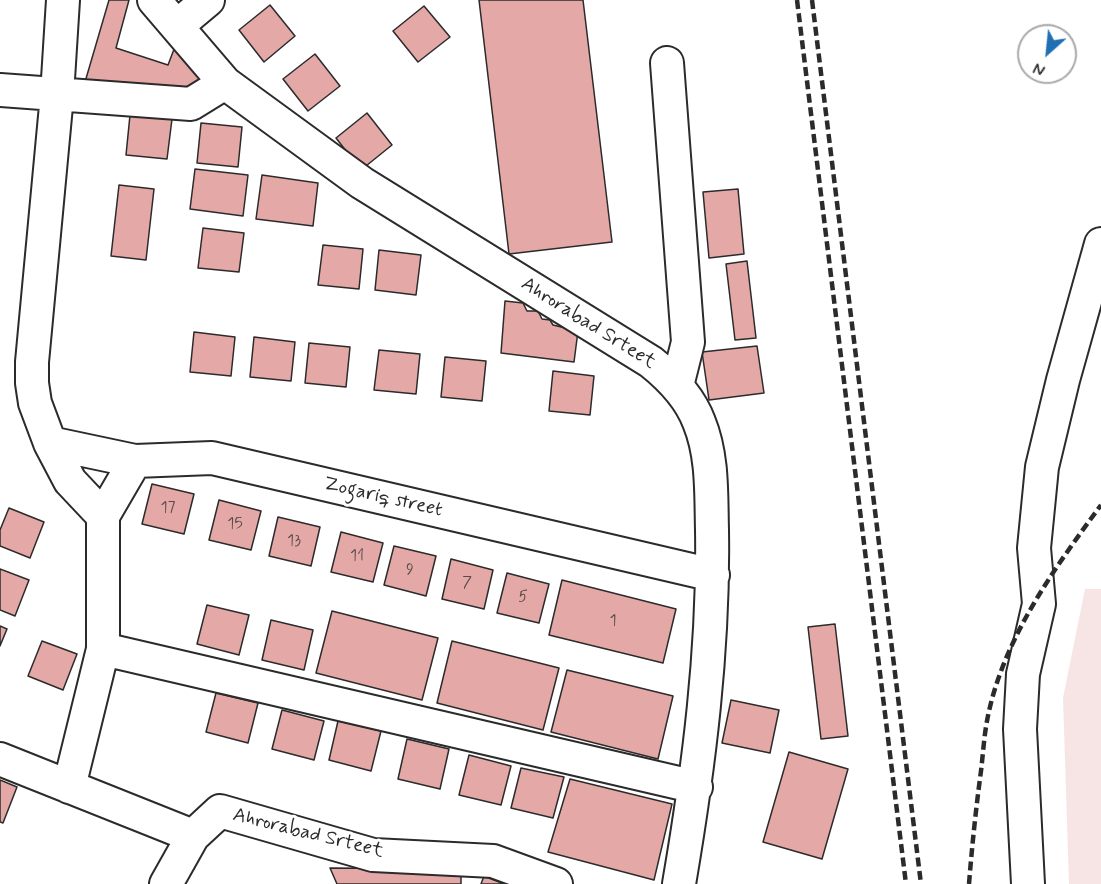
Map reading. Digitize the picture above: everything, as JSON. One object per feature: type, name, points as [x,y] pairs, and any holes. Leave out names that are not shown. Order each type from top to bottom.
[{"type":"street","points":[[63,0],[32,382],[35,403],[50,443],[70,481],[103,516]]},
{"type":"street","name":"Ahrorabad Srteet","points":[[154,0],[225,84],[362,183],[651,362],[677,386],[691,405],[699,422],[709,461],[713,575],[702,735],[696,787],[679,884]]},
{"type":"street","points":[[177,26],[208,0]]},
{"type":"street","points":[[667,63],[688,342],[677,386]]},
{"type":"street","points":[[0,90],[191,104],[225,84]]},
{"type":"street","points":[[1028,884],[1020,729],[1023,674],[1039,604],[1034,548],[1042,467],[1063,380],[1101,244]]},
{"type":"street","name":"Zogariq street","points":[[50,443],[135,461],[212,458],[713,575]]},
{"type":"street","points":[[69,787],[104,649],[103,516],[135,461]]},
{"type":"street","points":[[104,649],[696,787]]},
{"type":"street","points":[[0,759],[193,836]]},
{"type":"street","name":"Ahrorabad Srteet","points":[[166,884],[193,836],[220,811],[373,855],[493,861],[556,884]]},
{"type":"shaded area","points":[[1085,589],[1101,589],[1101,884],[1069,884],[1063,698]]},
{"type":"building","points":[[109,0],[129,0],[116,48],[168,65],[176,44],[203,74],[194,97],[85,82]]},
{"type":"building","points":[[479,0],[583,0],[612,242],[509,254]]},
{"type":"building","points":[[270,5],[295,36],[264,62],[239,30]]},
{"type":"building","points":[[424,6],[450,37],[418,62],[393,31]]},
{"type":"building","points":[[315,54],[340,86],[308,111],[283,79]]},
{"type":"building","points":[[367,113],[392,145],[361,170],[336,138]]},
{"type":"building","points":[[130,115],[172,119],[167,159],[126,155]]},
{"type":"building","points":[[201,123],[242,127],[238,167],[197,163]]},
{"type":"building","points":[[195,169],[248,175],[243,216],[190,209]]},
{"type":"building","points":[[262,175],[318,183],[313,226],[256,219]]},
{"type":"building","points":[[119,185],[154,189],[146,260],[111,256]]},
{"type":"building","points":[[738,189],[744,254],[709,258],[703,192]]},
{"type":"building","points":[[203,228],[244,233],[239,272],[198,268]]},
{"type":"building","points":[[323,245],[363,249],[359,289],[318,285]]},
{"type":"building","points":[[379,250],[421,255],[416,295],[375,290]]},
{"type":"building","points":[[747,261],[756,338],[735,340],[726,264]]},
{"type":"building","points":[[505,301],[523,303],[527,311],[538,311],[542,319],[550,320],[553,325],[578,331],[574,362],[501,353]]},
{"type":"building","points":[[194,332],[235,337],[231,376],[190,372]]},
{"type":"building","points":[[254,337],[295,342],[291,381],[250,377]]},
{"type":"building","points":[[309,343],[350,347],[346,387],[305,383]]},
{"type":"building","points":[[757,346],[764,393],[709,400],[702,352]]},
{"type":"building","points":[[379,350],[420,354],[416,394],[374,390]]},
{"type":"building","points":[[445,357],[486,361],[482,401],[441,397]]},
{"type":"building","points":[[553,371],[594,376],[590,415],[549,411]]},
{"type":"building","points":[[152,484],[194,494],[184,534],[142,524]]},
{"type":"building","points":[[219,500],[261,511],[251,550],[209,540]]},
{"type":"building","points":[[9,508],[44,522],[30,558],[0,546],[0,530]]},
{"type":"building","points":[[278,517],[320,527],[311,566],[269,556]]},
{"type":"building","points":[[341,532],[383,543],[373,582],[331,572]]},
{"type":"building","points":[[394,546],[436,556],[426,596],[384,585]]},
{"type":"building","points":[[451,559],[493,570],[484,609],[442,599]]},
{"type":"building","points":[[0,569],[29,580],[15,616],[0,610]]},
{"type":"building","points":[[507,573],[549,584],[539,623],[497,613]]},
{"type":"building","points":[[562,580],[676,609],[663,663],[549,635]]},
{"type":"building","points":[[207,605],[249,615],[239,655],[197,644]]},
{"type":"building","points":[[332,611],[438,638],[422,700],[316,673]]},
{"type":"building","points":[[271,620],[313,630],[304,670],[262,660]]},
{"type":"building","points":[[835,624],[848,736],[821,739],[808,627]]},
{"type":"building","points":[[0,626],[7,629],[0,646]]},
{"type":"building","points":[[42,641],[77,654],[63,690],[28,676]]},
{"type":"building","points":[[452,641],[559,668],[543,730],[437,703]]},
{"type":"building","points":[[567,670],[673,696],[658,759],[551,732]]},
{"type":"building","points":[[216,693],[258,703],[248,743],[206,732]]},
{"type":"building","points":[[731,700],[779,710],[770,753],[722,743]]},
{"type":"building","points":[[282,710],[324,721],[314,760],[272,749]]},
{"type":"building","points":[[338,721],[381,731],[371,771],[329,760]]},
{"type":"building","points":[[407,739],[449,749],[440,789],[398,779]]},
{"type":"building","points":[[789,752],[848,769],[822,859],[763,842]]},
{"type":"building","points":[[469,755],[511,766],[501,805],[459,795]]},
{"type":"building","points":[[521,768],[564,777],[553,818],[511,808]]},
{"type":"building","points":[[570,779],[672,804],[654,880],[548,852]]},
{"type":"building","points":[[0,780],[17,787],[3,823],[0,822]]},
{"type":"building","points":[[330,868],[461,869],[461,884],[337,884]]},
{"type":"building","points":[[484,876],[504,884],[481,884]]},
{"type":"railway","points":[[797,0],[906,884]]},
{"type":"railway","points":[[812,0],[921,884]]},
{"type":"railway","points":[[969,884],[985,733],[994,691],[1017,634],[1032,607],[1065,554],[1101,505]]}]
